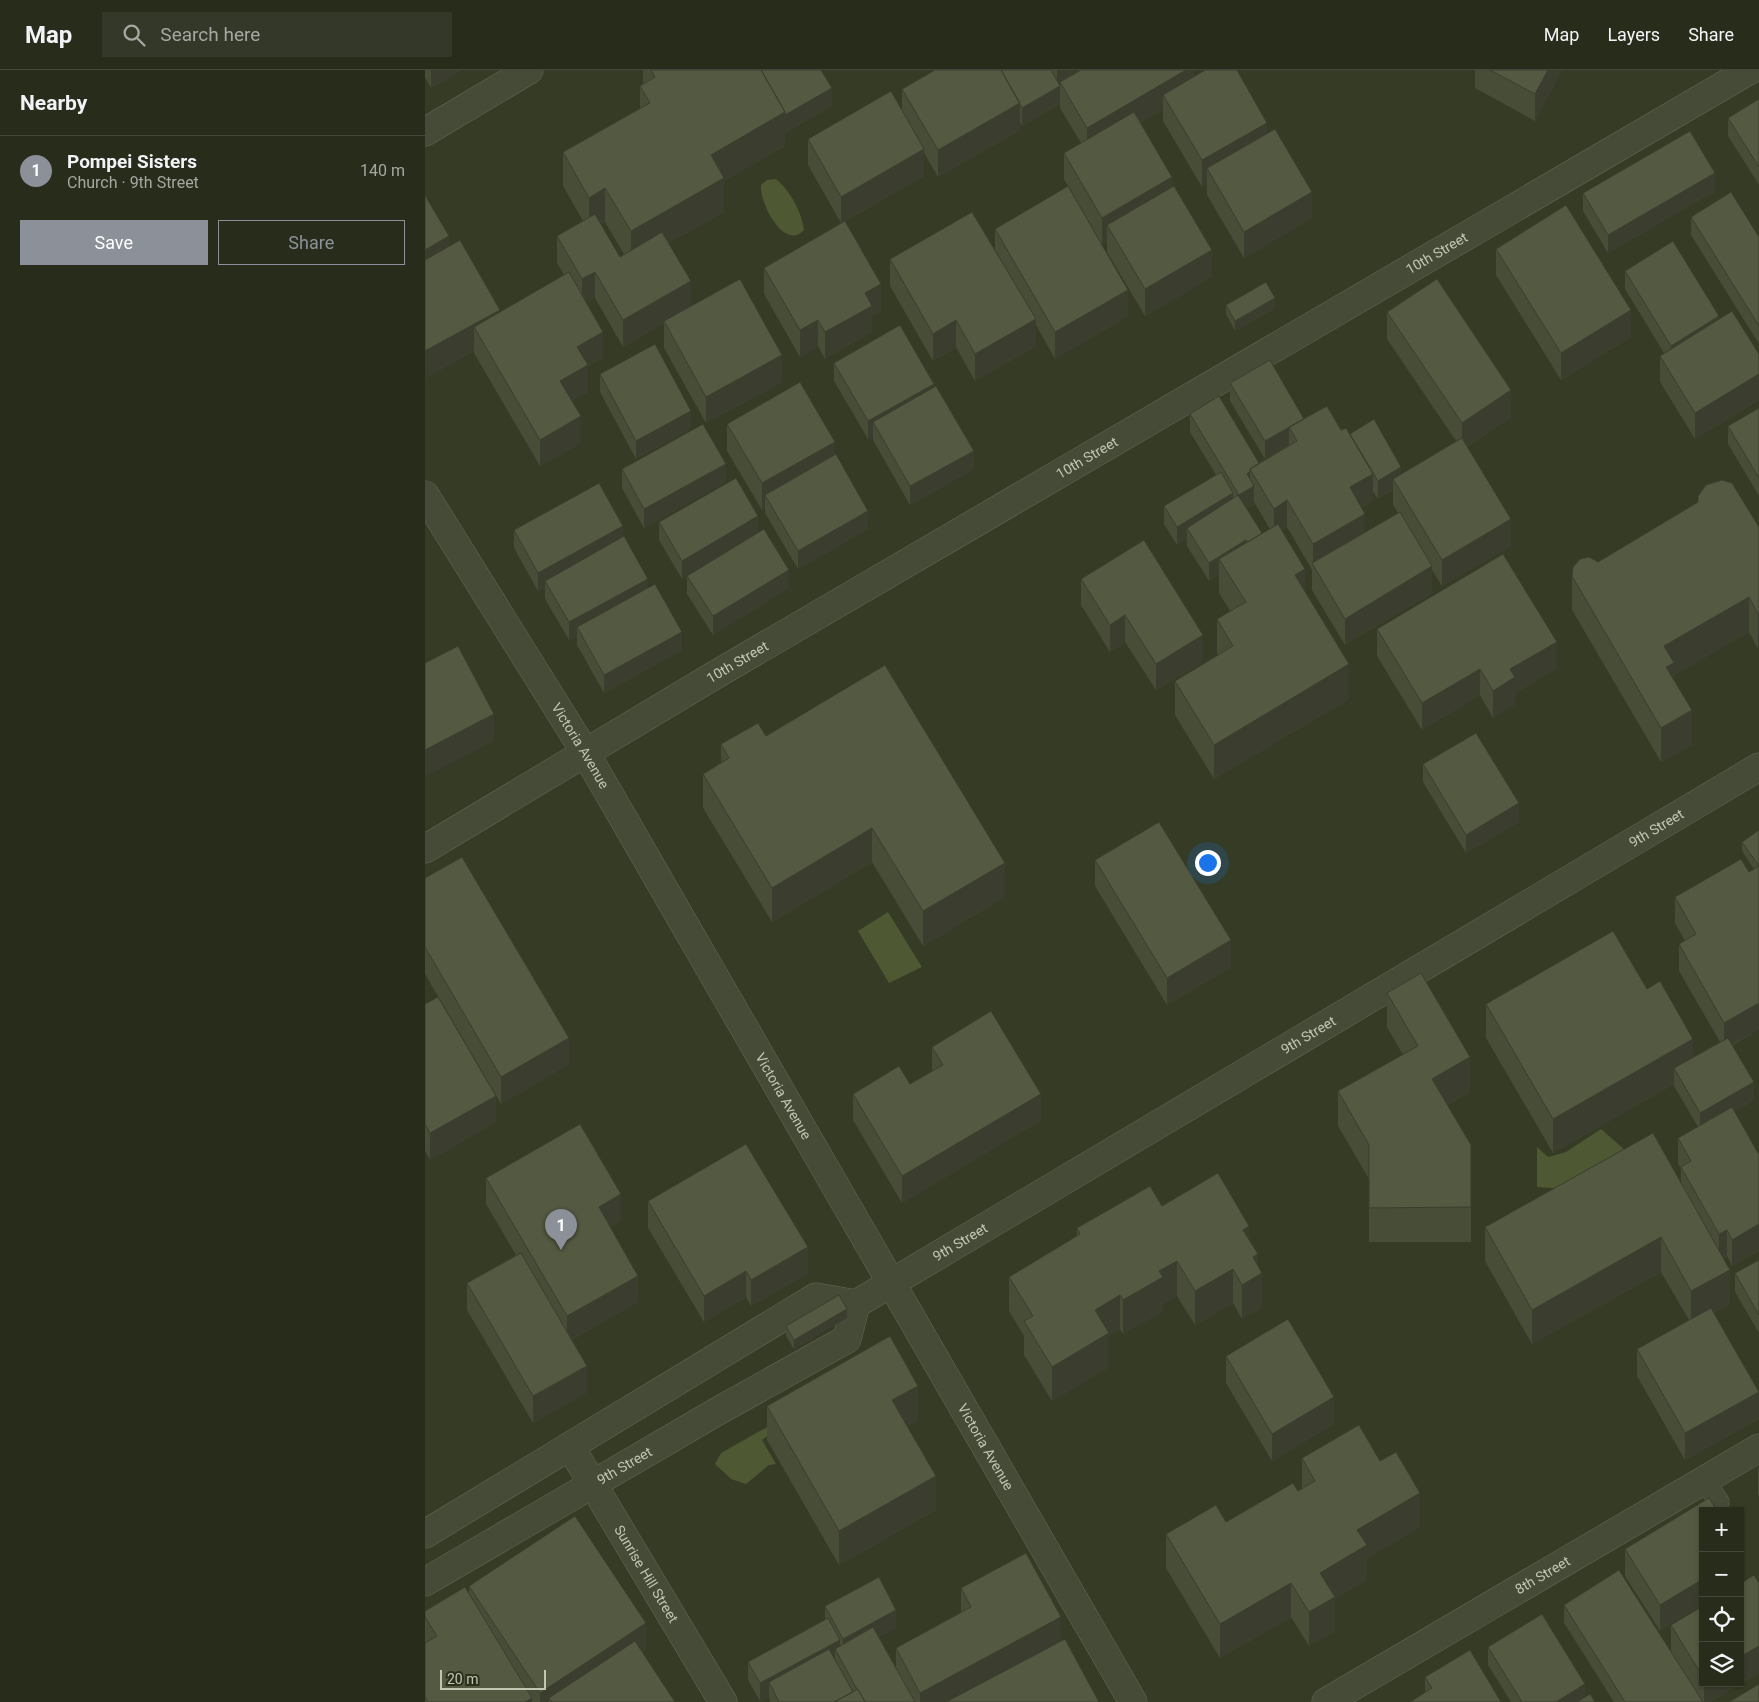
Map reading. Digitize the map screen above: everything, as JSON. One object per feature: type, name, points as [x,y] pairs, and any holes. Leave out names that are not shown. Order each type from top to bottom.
[{"type":"street","points":[[427,126],[529,70]]},
{"type":"street","name":"10th Street","points":[[425,849],[585,752],[1750,70]]},
{"type":"street","name":"Victoria Avenue","points":[[425,495],[585,752],[870,1249],[892,1283],[909,1317],[1133,1702]]},
{"type":"street","name":"9th Street","points":[[425,1582],[592,1484],[847,1339],[856,1304],[1759,767]]},
{"type":"street","points":[[425,1534],[816,1297],[856,1304]]},
{"type":"street","name":"Sunrise Hill Street","points":[[570,1446],[723,1702]]},
{"type":"street","name":"8th Street","points":[[1325,1702],[1712,1491],[1759,1448]]},
{"type":"shaded area","points":[[776,179],[790,195],[801,216],[804,230],[796,235],[789,235],[781,230],[768,213],[764,202],[761,185],[767,180]]},
{"type":"shaded area","points":[[888,912],[922,967],[889,983],[858,931]]},
{"type":"shaded area","points":[[1601,1129],[1625,1150],[1565,1189],[1537,1187],[1537,1147],[1548,1157],[1566,1152]]},
{"type":"shaded area","points":[[776,1422],[781,1426],[762,1440],[776,1464],[769,1465],[746,1484],[731,1479],[715,1464],[721,1453]]},
{"type":"building","points":[[651,70],[761,70],[785,112],[711,155],[724,178],[631,231],[605,188],[589,198],[563,152],[650,103],[640,86],[655,77]]},
{"type":"building","points":[[761,70],[821,70],[832,88],[785,115]]},
{"type":"building","points":[[935,70],[1001,70],[1020,103],[938,150],[902,89]]},
{"type":"building","points":[[1001,70],[1051,70],[1060,86],[1022,108]]},
{"type":"building","points":[[1081,70],[1186,70],[1087,128],[1060,82]]},
{"type":"building","points":[[1205,70],[1237,70],[1267,123],[1202,160],[1163,95]]},
{"type":"building","points":[[1490,70],[1548,70],[1535,94]]},
{"type":"building","points":[[891,91],[924,149],[841,197],[808,139]]},
{"type":"building","points":[[1759,99],[1759,167],[1728,118]]},
{"type":"building","points":[[1134,112],[1172,177],[1102,218],[1064,153]]},
{"type":"building","points":[[1275,129],[1312,192],[1244,232],[1207,168]]},
{"type":"building","points":[[1690,131],[1715,173],[1608,235],[1583,193]]},
{"type":"building","points":[[1068,186],[1128,290],[1055,332],[995,229]]},
{"type":"building","points":[[1174,186],[1212,250],[1145,289],[1107,225]]},
{"type":"building","points":[[1731,192],[1759,237],[1759,326],[1691,217]]},
{"type":"building","points":[[425,195],[449,236],[425,250]]},
{"type":"building","points":[[1566,205],[1631,310],[1561,353],[1496,249]]},
{"type":"building","points":[[972,212],[1036,319],[975,354],[956,320],[933,334],[890,259]]},
{"type":"building","points":[[595,214],[620,257],[662,232],[691,281],[623,320],[595,272],[582,279],[557,236]]},
{"type":"building","points":[[845,221],[881,284],[865,293],[872,306],[825,332],[818,320],[800,330],[764,268]]},
{"type":"building","points":[[460,240],[500,310],[425,351],[425,260]]},
{"type":"building","points":[[1673,241],[1719,316],[1671,346],[1625,271]]},
{"type":"building","points":[[569,272],[603,332],[577,347],[588,365],[560,381],[581,416],[540,440],[474,327]]},
{"type":"building","points":[[740,279],[782,355],[706,397],[664,321]]},
{"type":"building","points":[[1437,279],[1511,390],[1462,423],[1387,312]]},
{"type":"building","points":[[1266,282],[1275,298],[1235,321],[1226,305]]},
{"type":"building","points":[[1732,311],[1759,354],[1759,374],[1695,413],[1660,356]]},
{"type":"building","points":[[900,325],[934,384],[868,421],[834,363]]},
{"type":"building","points":[[655,344],[691,411],[636,441],[600,374]]},
{"type":"building","points":[[1270,360],[1304,419],[1265,441],[1230,383]]},
{"type":"building","points":[[800,382],[835,442],[762,483],[727,424]]},
{"type":"building","points":[[936,386],[974,451],[910,486],[873,422]]},
{"type":"building","points":[[1219,396],[1259,463],[1250,469],[1247,474],[1254,486],[1239,495],[1190,414]]},
{"type":"building","points":[[1327,406],[1341,430],[1346,428],[1373,474],[1350,487],[1365,514],[1313,544],[1287,500],[1274,509],[1250,469],[1297,441],[1289,427]]},
{"type":"building","points":[[1759,408],[1759,478],[1728,426]]},
{"type":"building","points":[[1374,419],[1401,467],[1378,481],[1350,434]]},
{"type":"building","points":[[703,424],[726,464],[644,509],[622,469]]},
{"type":"building","points":[[1462,438],[1511,519],[1442,560],[1393,479]]},
{"type":"building","points":[[836,454],[868,511],[798,551],[765,495]]},
{"type":"building","points":[[1221,472],[1233,493],[1177,527],[1164,506]]},
{"type":"building","points":[[736,478],[758,516],[682,561],[659,522]]},
{"type":"building","points":[[1722,480],[1732,483],[1759,527],[1759,614],[1749,597],[1664,646],[1674,663],[1666,667],[1692,710],[1661,728],[1572,576],[1573,567],[1580,559],[1589,557],[1598,562],[1698,502],[1698,496],[1706,485]]},
{"type":"building","points":[[599,483],[623,526],[538,573],[514,530]]},
{"type":"building","points":[[1238,495],[1262,533],[1248,542],[1246,540],[1209,563],[1187,528]]},
{"type":"building","points":[[1400,512],[1432,566],[1345,619],[1312,563]]},
{"type":"building","points":[[1278,524],[1305,569],[1295,575],[1349,664],[1214,745],[1175,681],[1233,646],[1217,619],[1246,602],[1219,559]]},
{"type":"building","points":[[764,529],[789,570],[713,616],[687,576]]},
{"type":"building","points":[[624,536],[648,579],[569,622],[545,581]]},
{"type":"building","points":[[1144,540],[1203,635],[1156,664],[1125,615],[1110,625],[1081,579]]},
{"type":"building","points":[[1503,554],[1557,642],[1510,669],[1515,677],[1493,691],[1480,669],[1422,703],[1377,629]]},
{"type":"building","points":[[655,584],[682,632],[604,675],[577,627]]},
{"type":"building","points":[[458,646],[494,714],[425,750],[425,663]]},
{"type":"building","points":[[885,665],[1005,863],[923,911],[872,828],[772,888],[703,774],[729,758],[721,744],[758,723],[766,736]]},
{"type":"building","points":[[1476,733],[1519,803],[1466,835],[1423,764]]},
{"type":"building","points":[[1159,822],[1231,940],[1167,978],[1095,860]]},
{"type":"building","points":[[1759,830],[1759,866],[1742,842]]},
{"type":"building","points":[[462,857],[569,1038],[501,1077],[425,947],[425,878]]},
{"type":"building","points":[[1741,859],[1749,872],[1759,866],[1759,1003],[1724,1023],[1679,944],[1696,934],[1675,897]]},
{"type":"building","points":[[1613,931],[1647,989],[1660,981],[1693,1039],[1553,1119],[1486,1004]]},
{"type":"building","points":[[1421,973],[1470,1057],[1432,1079],[1471,1145],[1471,1207],[1369,1208],[1369,1145],[1338,1091],[1418,1046],[1387,993]]},
{"type":"building","points":[[438,997],[496,1096],[430,1133],[425,1124],[425,1004]]},
{"type":"building","points":[[991,1011],[1041,1094],[902,1176],[853,1094],[899,1066],[910,1084],[943,1065],[932,1047]]},
{"type":"building","points":[[1728,1038],[1754,1082],[1700,1113],[1674,1068]]},
{"type":"building","points":[[1732,1107],[1759,1153],[1759,1224],[1732,1240],[1727,1230],[1719,1234],[1681,1167],[1691,1161],[1678,1138]]},
{"type":"building","points":[[580,1124],[621,1194],[599,1207],[638,1276],[567,1316],[486,1178]]},
{"type":"building","points":[[1653,1133],[1730,1270],[1691,1291],[1661,1237],[1532,1310],[1485,1227]]},
{"type":"building","points":[[746,1144],[808,1247],[751,1280],[746,1271],[704,1296],[648,1201]]},
{"type":"building","points":[[1218,1173],[1249,1226],[1243,1230],[1258,1254],[1253,1257],[1262,1273],[1242,1285],[1233,1269],[1195,1291],[1177,1261],[1159,1271],[1163,1277],[1123,1300],[1120,1295],[1095,1310],[1109,1333],[1052,1367],[1024,1321],[1033,1316],[1009,1277],[1080,1234],[1077,1228],[1150,1186],[1162,1206]]},
{"type":"building","points":[[521,1253],[587,1366],[533,1396],[467,1283]]},
{"type":"building","points":[[1759,1260],[1759,1315],[1735,1273]]},
{"type":"building","points":[[839,1295],[847,1309],[794,1340],[786,1326]]},
{"type":"building","points":[[1711,1308],[1759,1392],[1685,1433],[1637,1349]]},
{"type":"building","points":[[1288,1319],[1334,1397],[1272,1434],[1226,1356]]},
{"type":"building","points":[[890,1336],[918,1386],[892,1400],[936,1476],[839,1531],[767,1406]]},
{"type":"building","points":[[1359,1425],[1380,1461],[1396,1452],[1420,1493],[1357,1530],[1367,1545],[1320,1573],[1335,1597],[1309,1612],[1291,1583],[1220,1624],[1166,1534],[1216,1505],[1226,1522],[1293,1483],[1298,1491],[1315,1481],[1302,1458]]},
{"type":"building","points":[[1709,1498],[1715,1507],[1699,1507],[1699,1581],[1660,1605],[1625,1549]]},
{"type":"building","points":[[575,1516],[646,1623],[540,1693],[469,1586]]},
{"type":"building","points":[[1026,1553],[1061,1617],[920,1693],[896,1648],[971,1607],[961,1588]]},
{"type":"building","points":[[1619,1570],[1703,1702],[1625,1702],[1564,1605]]},
{"type":"building","points":[[1754,1575],[1759,1583],[1759,1646],[1744,1655],[1744,1597],[1744,1581]]},
{"type":"building","points":[[879,1577],[896,1610],[843,1639],[825,1606]]},
{"type":"building","points":[[465,1587],[532,1698],[525,1702],[428,1702],[425,1697],[425,1643],[437,1636],[425,1617],[425,1611]]},
{"type":"building","points":[[1699,1608],[1699,1670],[1671,1625]]},
{"type":"building","points":[[1542,1614],[1585,1684],[1556,1702],[1522,1702],[1488,1647]]},
{"type":"building","points":[[828,1618],[840,1640],[760,1683],[748,1662]]},
{"type":"building","points":[[873,1627],[915,1702],[865,1702],[857,1689],[835,1649]]},
{"type":"building","points":[[1065,1639],[1099,1702],[946,1702]]},
{"type":"building","points":[[635,1641],[675,1702],[552,1702],[549,1698]]},
{"type":"building","points":[[829,1649],[853,1692],[834,1702],[779,1702],[769,1682]]},
{"type":"building","points":[[1470,1650],[1501,1702],[1410,1702],[1432,1688],[1425,1677]]},
{"type":"building","points":[[1759,1684],[1759,1702],[1729,1702]]},
{"type":"building","points":[[858,1689],[865,1702],[834,1702]]},
{"type":"building","points":[[1590,1694],[1595,1702],[1577,1702]]},
{"type":"place","name":"Pompei Sisters","points":[[561,1250]]}]
